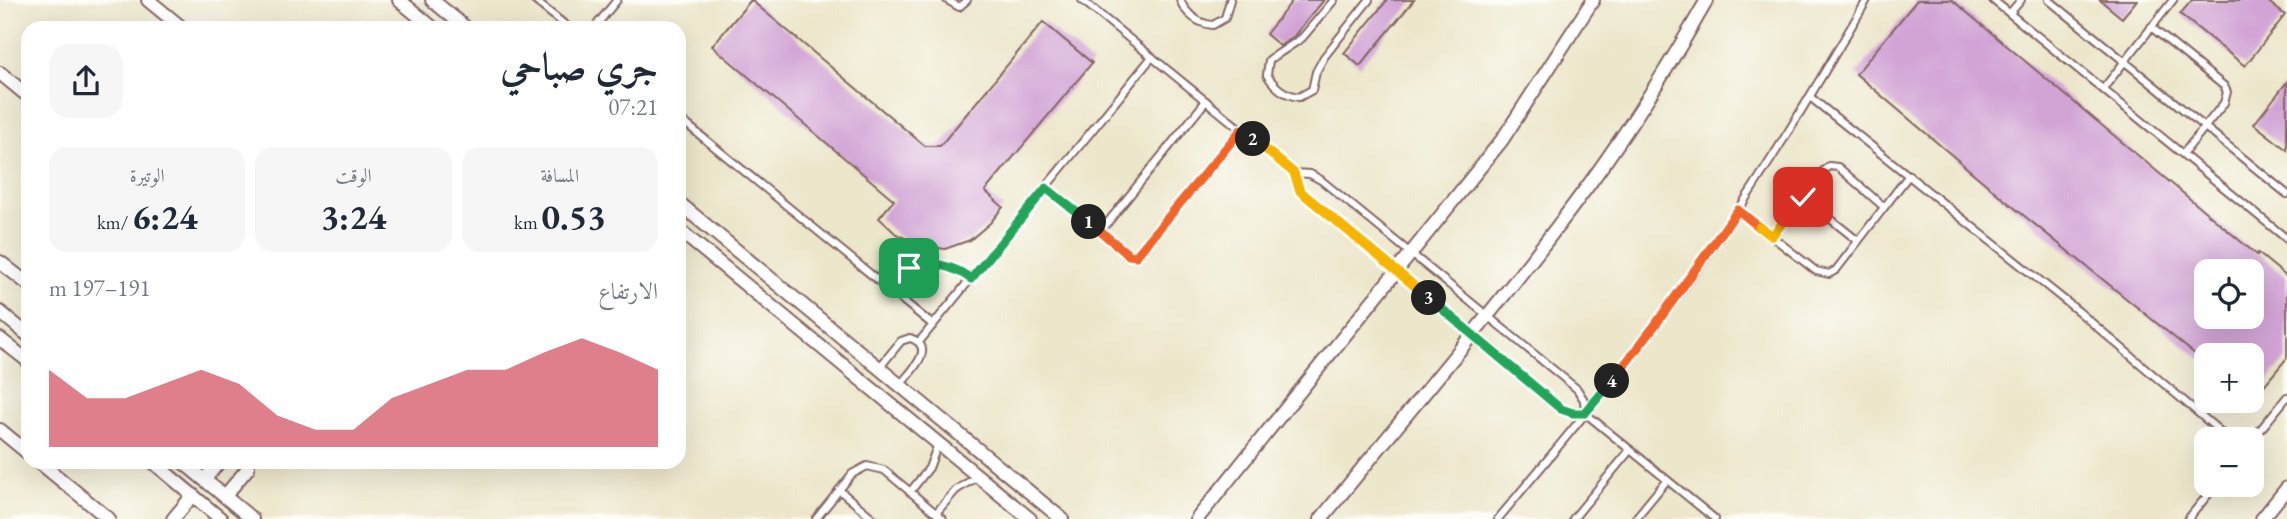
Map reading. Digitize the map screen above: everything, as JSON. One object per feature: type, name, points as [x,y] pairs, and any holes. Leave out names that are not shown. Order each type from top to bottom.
[{"type":"street","points":[[148,0],[174,21]]},
{"type":"street","points":[[399,0],[424,21]]},
{"type":"street","points":[[432,0],[458,21]]},
{"type":"street","points":[[1197,519],[1502,140],[1593,0]]},
{"type":"street","points":[[1321,519],[1541,248],[1639,112],[1707,0]]},
{"type":"street","points":[[0,73],[21,90]]},
{"type":"street","points":[[686,209],[1062,519]]},
{"type":"street","points":[[686,236],[1030,519]]},
{"type":"street","points":[[0,262],[21,278]]},
{"type":"street","points":[[0,312],[21,329]]},
{"type":"street","points":[[0,339],[21,356]]},
{"type":"street","points":[[0,430],[21,447]]},
{"type":"street","points":[[48,469],[109,519]]},
{"type":"street","points":[[161,469],[193,495],[214,517]]},
{"type":"street","points":[[192,469],[253,519]]},
{"type":"street","points":[[205,480],[214,469]]},
{"type":"street","points":[[225,496],[247,469]]},
{"type":"street","points":[[2262,519],[2287,488]]},
{"type":"street","points":[[173,519],[193,495]]},
{"type":"lane","points":[[534,0],[560,21]]},
{"type":"lane","points":[[600,21],[617,0]]},
{"type":"lane","points":[[947,0],[959,7],[968,0]]},
{"type":"lane","points":[[1082,0],[1294,173],[1300,191],[1561,409],[1585,413],[1715,519]]},
{"type":"lane","points":[[1181,0],[1183,7],[1194,18],[1213,25],[1226,18],[1230,0]]},
{"type":"lane","points":[[1334,0],[1302,38],[1269,60],[1267,75],[1274,85],[1287,94],[1299,97],[1308,94],[1324,57],[1369,0]]},
{"type":"lane","points":[[1498,519],[1656,324],[1738,210],[1810,97],[1867,0]]},
{"type":"lane","points":[[1993,0],[2287,239]]},
{"type":"lane","points":[[2010,13],[2021,0]]},
{"type":"lane","points":[[2049,0],[2287,194]]},
{"type":"lane","points":[[2103,89],[2172,0]]},
{"type":"lane","points":[[2151,27],[2226,89],[2226,100],[2183,154]]},
{"type":"lane","points":[[919,342],[1152,57]]},
{"type":"lane","points":[[1810,97],[2078,311],[2215,427]]},
{"type":"lane","points":[[1100,232],[1206,102]]},
{"type":"lane","points":[[686,124],[933,325]]},
{"type":"lane","points":[[1046,188],[1129,255],[1136,256],[1241,130]]},
{"type":"lane","points":[[1772,236],[1826,168],[1834,166],[1884,207]]},
{"type":"lane","points":[[1294,173],[1310,174],[1321,180],[1577,389],[1584,400],[1585,413]]},
{"type":"lane","points":[[1738,210],[1824,275],[1836,270],[1909,175]]},
{"type":"lane","points":[[1803,197],[1858,241]]},
{"type":"lane","points":[[2280,234],[2287,226]]},
{"type":"lane","points":[[885,286],[909,268],[927,263],[954,268],[971,279]]},
{"type":"lane","points":[[879,368],[901,341],[910,338],[919,342],[923,350],[922,358],[899,385]]},
{"type":"lane","points":[[2263,427],[2287,397]]},
{"type":"lane","points":[[911,492],[929,468],[938,444]]},
{"type":"lane","points":[[1573,519],[1630,450]]},
{"type":"lane","points":[[816,519],[857,470],[873,466],[884,470],[943,519]]},
{"type":"lane","points":[[936,513],[956,490],[978,476]]},
{"type":"lane","points":[[1635,519],[1667,480]]},
{"type":"lane","points":[[839,491],[874,519]]},
{"type":"lane","points":[[2188,519],[2206,497]]},
{"type":"building","points":[[751,0],[925,146],[940,146],[1043,22],[1092,63],[985,191],[1003,207],[990,223],[970,240],[945,249],[920,245],[896,234],[879,218],[894,200],[712,46]]},
{"type":"building","points":[[1293,0],[1324,0],[1294,36],[1280,46],[1266,34]]},
{"type":"building","points":[[1387,0],[1414,0],[1360,66],[1344,53]]},
{"type":"building","points":[[1917,0],[1952,0],[2257,255],[2258,253],[2287,277],[2287,358],[2264,386],[2264,343],[2194,343],[2194,353],[2006,201],[1856,74]]},
{"type":"building","points":[[2100,0],[2137,0],[2122,18]]},
{"type":"building","points":[[2192,0],[2266,0],[2285,15],[2245,66],[2180,14]]},
{"type":"building","points":[[2287,82],[2287,150],[2254,124]]},
{"type":"route","points":[[909,268],[927,263],[945,265],[971,279],[1046,188],[1129,255],[1136,256],[1241,130],[1294,173],[1300,191],[1551,401],[1561,409],[1585,413],[1656,324],[1738,210],[1772,236],[1803,197]]}]
